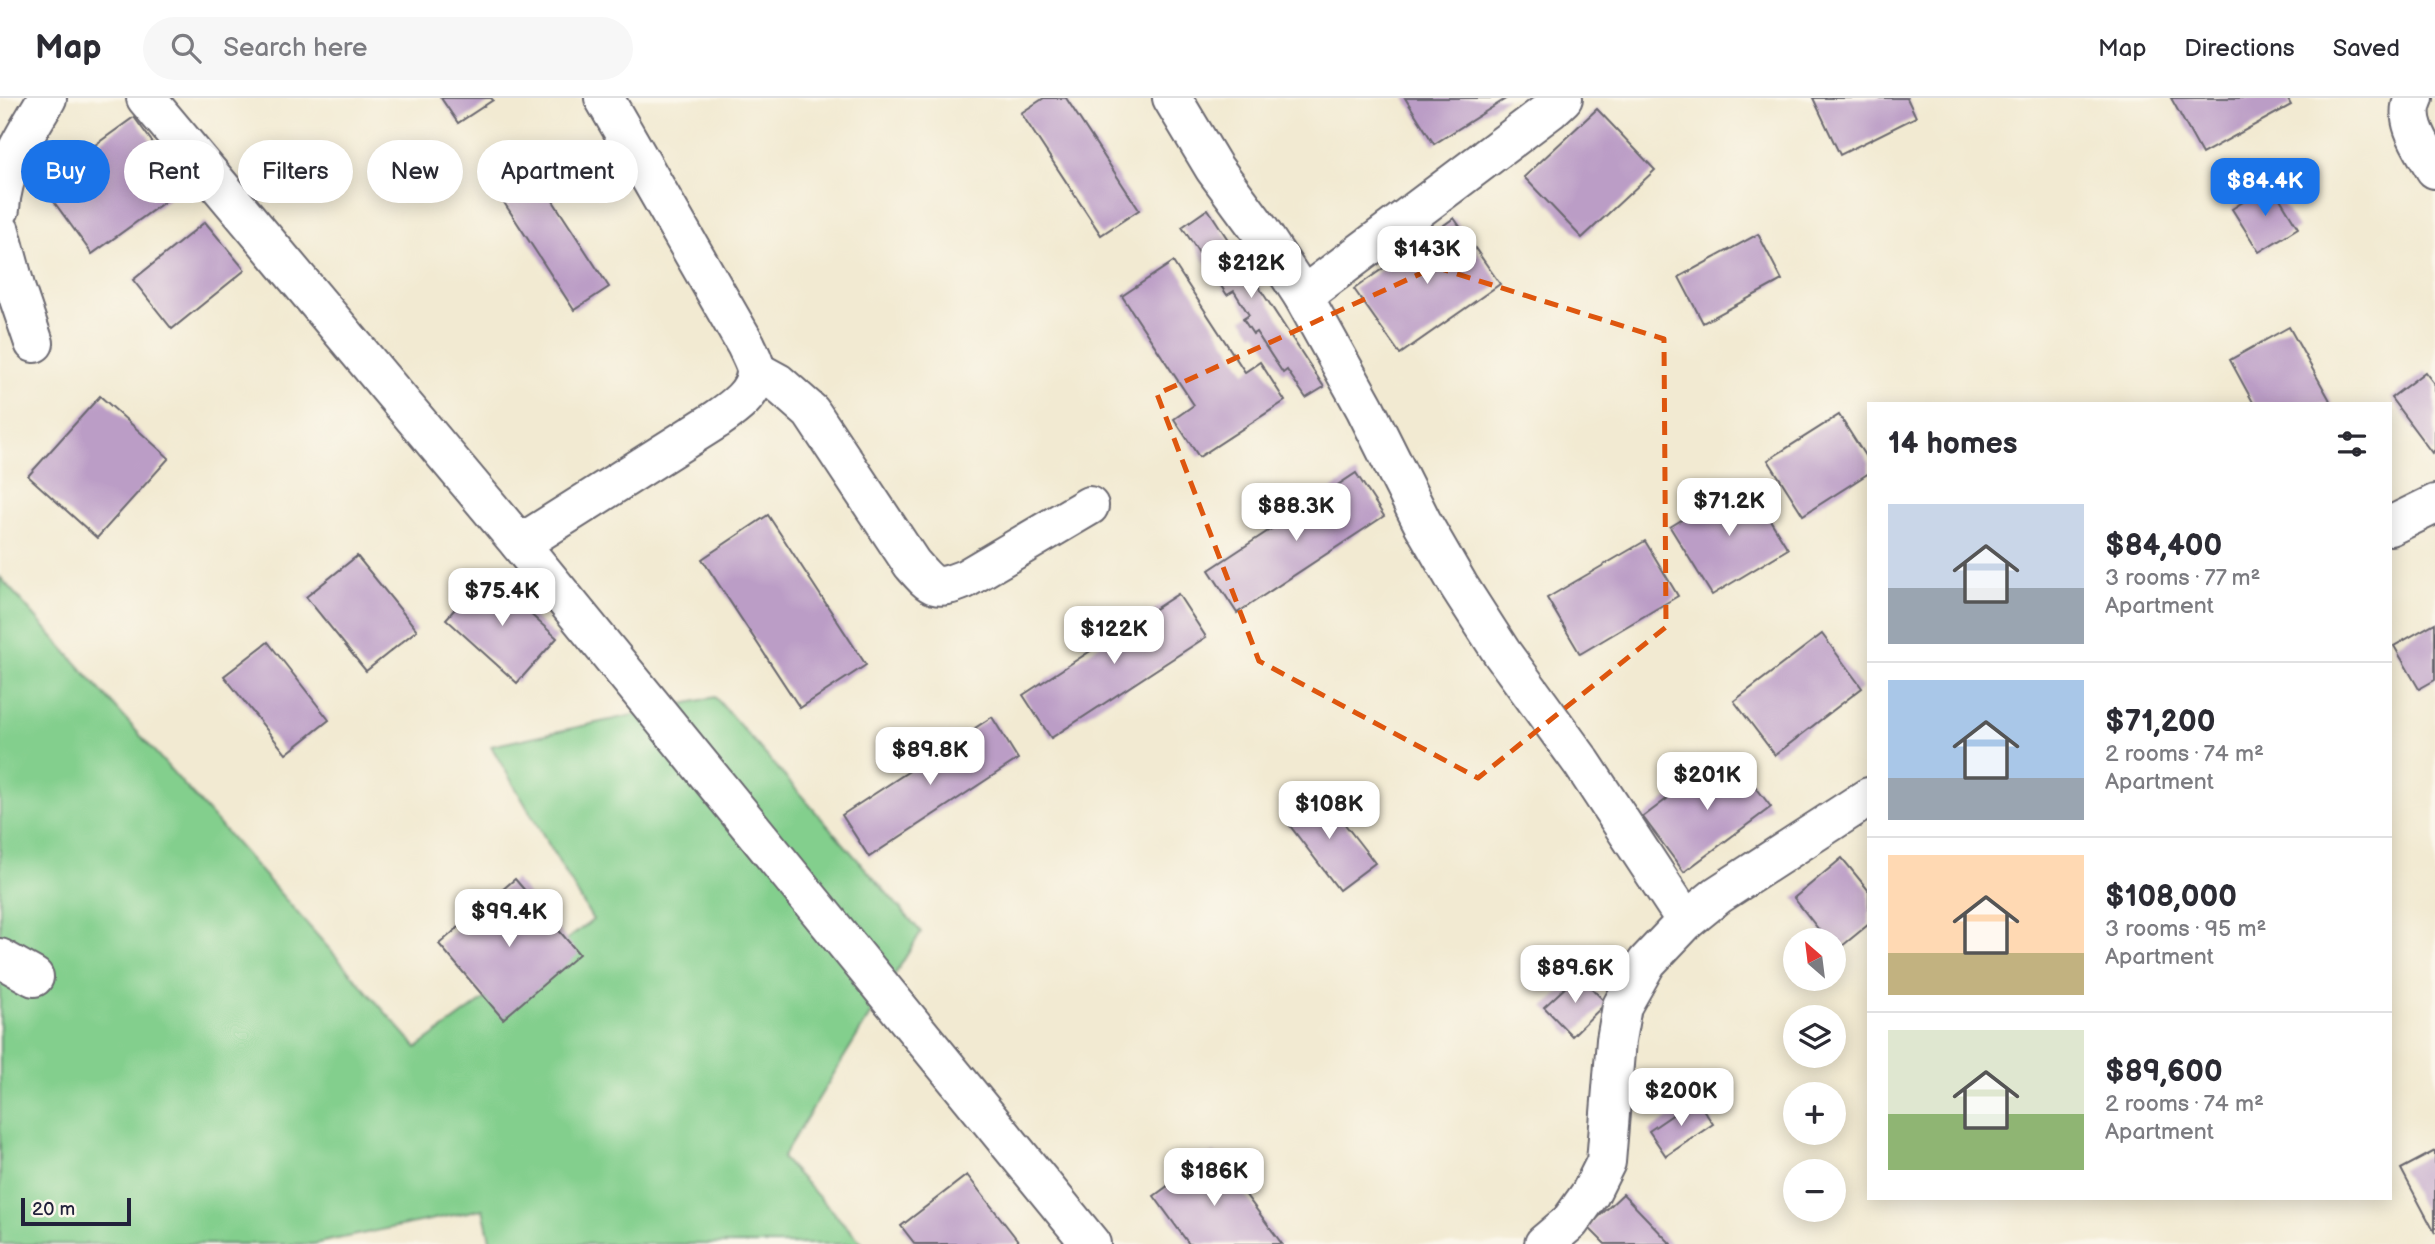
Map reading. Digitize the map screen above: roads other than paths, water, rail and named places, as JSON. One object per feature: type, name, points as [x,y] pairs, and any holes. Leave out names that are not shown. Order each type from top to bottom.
[{"type":"street","points":[[0,209],[1,193],[14,155],[47,98]]},
{"type":"street","points":[[146,98],[520,544],[1091,1244]]},
{"type":"street","points":[[520,544],[741,402],[752,386],[756,371],[746,345],[604,98]]},
{"type":"street","points":[[1172,98],[1214,168],[1259,229],[1303,296],[1365,408],[1422,522],[1459,586],[1502,653],[1582,763],[1686,920]]},
{"type":"street","points":[[1303,296],[1563,98]]},
{"type":"street","points":[[2414,98],[2410,106],[2413,129],[2435,169]]},
{"type":"street","points":[[0,231],[34,343]]},
{"type":"street","points":[[756,371],[778,383],[811,412],[912,564],[928,583],[944,588],[965,579],[1089,506]]},
{"type":"street","points":[[2392,525],[2435,504]]},
{"type":"street","points":[[1544,1244],[1570,1222],[1590,1194],[1606,1162],[1616,1040],[1622,1006],[1647,962],[1686,920],[1718,895],[1867,798]]},
{"type":"street","points":[[0,958],[34,977]]}]
